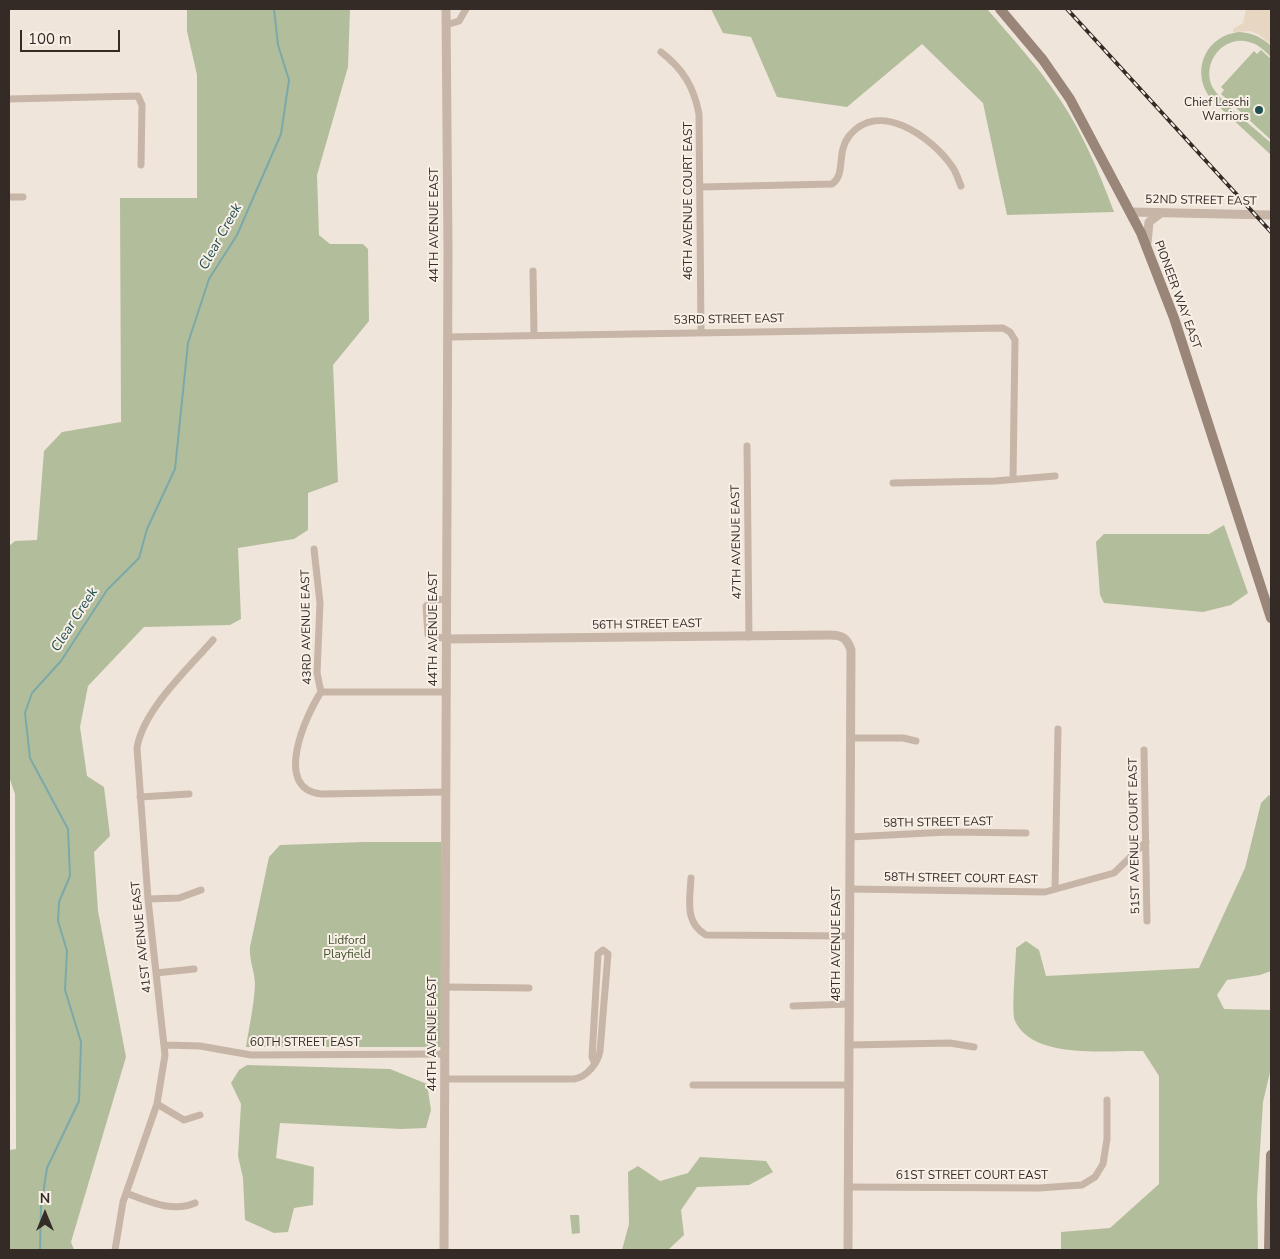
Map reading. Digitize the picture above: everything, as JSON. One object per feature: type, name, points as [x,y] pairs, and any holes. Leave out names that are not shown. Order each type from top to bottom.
[{"type":"main road","name":"PIONEER WAY EAST","points":[[1000,9],[1043,60],[1070,99],[1147,248],[1174,318],[1271,618]]},
{"type":"main road","points":[[1269,1250],[1271,1155]]},
{"type":"street","name":"44TH AVENUE EAST","points":[[444,1250],[448,337],[446,9]]},
{"type":"street","points":[[446,25],[459,21],[466,9]]},
{"type":"street","name":"46TH AVENUE COURT EAST","points":[[661,52],[681,68],[691,85],[698,106],[701,187],[701,332]]},
{"type":"street","points":[[9,99],[138,96],[142,105],[141,165]]},
{"type":"street","points":[[701,187],[832,184],[839,176],[840,151],[849,137],[862,126],[885,121],[904,126],[930,142],[953,167],[961,186]]},
{"type":"street","points":[[9,197],[23,197]]},
{"type":"street","name":"52ND STREET EAST","points":[[1130,212],[1271,215]]},
{"type":"street","points":[[1147,248],[1148,224],[1152,217],[1163,212]]},
{"type":"street","points":[[533,271],[534,336]]},
{"type":"street","name":"53RD STREET EAST","points":[[448,337],[1003,328],[1010,332],[1014,340],[1013,479]]},
{"type":"street","name":"47TH AVENUE EAST","points":[[747,446],[749,637]]},
{"type":"street","points":[[893,483],[1055,476]]},
{"type":"street","name":"43RD AVENUE EAST","points":[[314,549],[320,603],[318,673],[321,692],[309,712],[298,743],[298,775],[303,787],[311,792],[322,794],[446,792]]},
{"type":"street","points":[[446,639],[427,632],[426,606],[434,600],[447,599]]},
{"type":"street","name":"56TH STREET EAST","points":[[446,639],[749,637],[830,634],[839,635],[846,639]]},
{"type":"street","name":"48TH AVENUE EAST","points":[[846,639],[851,650],[848,1250]]},
{"type":"street","name":"41ST AVENUE EAST","points":[[115,1250],[126,1194],[157,1104],[164,1071],[166,1045],[148,899],[137,748],[141,730],[167,694],[213,640]]},
{"type":"street","points":[[321,692],[446,692]]},
{"type":"street","points":[[1055,889],[1058,729]]},
{"type":"street","points":[[851,738],[903,738],[916,741]]},
{"type":"street","name":"51ST AVENUE COURT EAST","points":[[1144,750],[1147,921]]},
{"type":"street","points":[[140,798],[189,794]]},
{"type":"street","name":"58TH STREET EAST","points":[[850,837],[948,832],[1026,833]]},
{"type":"street","name":"58TH STREET COURT EAST","points":[[850,889],[1031,892],[1055,889],[1114,873],[1146,842]]},
{"type":"street","points":[[691,878],[690,915],[698,929],[706,935],[850,936]]},
{"type":"street","points":[[148,899],[180,898],[201,890]]},
{"type":"street","points":[[445,1079],[574,1079],[585,1075],[594,1062],[598,1060],[601,1044],[608,954],[603,950],[598,954],[592,1057],[594,1062]]},
{"type":"street","points":[[156,973],[194,969]]},
{"type":"street","points":[[445,988],[528,988]]},
{"type":"street","points":[[793,1006],[850,1004]]},
{"type":"street","points":[[850,1044],[950,1043],[974,1047]]},
{"type":"street","name":"60TH STREET EAST","points":[[166,1045],[200,1046],[251,1054],[445,1054]]},
{"type":"street","points":[[693,1085],[849,1085]]},
{"type":"street","name":"61ST STREET COURT EAST","points":[[849,1187],[1040,1188],[1082,1185],[1092,1180],[1101,1170],[1106,1155],[1107,1100]]},
{"type":"street","points":[[157,1104],[184,1120],[200,1115]]},
{"type":"street","points":[[126,1194],[168,1206],[187,1206],[195,1203]]},
{"type":"green space","points":[[187,9],[350,9],[348,67],[317,175],[319,235],[330,244],[363,244],[368,249],[369,321],[333,365],[338,482],[308,493],[308,530],[294,539],[238,548],[241,619],[230,625],[144,627],[88,686],[80,727],[87,776],[104,787],[110,836],[94,852],[98,911],[126,1057],[71,1242],[74,1250],[9,1250],[9,1150],[16,1149],[15,794],[9,777],[9,546],[15,541],[37,540],[44,451],[62,432],[121,422],[120,198],[197,198],[197,75],[187,31]]},
{"type":"green space","points":[[711,9],[987,9],[1034,63],[1068,111],[1090,153],[1114,212],[1007,215],[983,103],[922,44],[847,107],[777,97],[751,37],[723,33]]},
{"type":"green space","points":[[1239,32],[1256,36],[1268,43],[1271,46],[1271,57],[1252,43],[1232,42],[1218,51],[1213,58],[1209,75],[1211,84],[1229,106],[1271,143],[1271,155],[1214,102],[1206,92],[1202,81],[1201,69],[1209,49],[1216,41],[1227,35]]},
{"type":"green space","name":"Chief Leschi Warriors","points":[[1261,50],[1271,59],[1271,140],[1221,94],[1224,90],[1221,87],[1254,51],[1257,54]]},
{"type":"green space","points":[[1224,525],[1248,593],[1231,605],[1203,612],[1104,603],[1100,595],[1096,542],[1104,534],[1209,534]]},
{"type":"green space","points":[[1269,795],[1271,798],[1271,971],[1260,975],[1227,980],[1217,995],[1224,1009],[1271,1010],[1271,1068],[1263,1102],[1257,1198],[1258,1250],[1061,1250],[1061,1232],[1110,1228],[1159,1184],[1159,1076],[1143,1051],[1072,1050],[1038,1042],[1024,1033],[1015,1021],[1014,1016],[1016,948],[1026,941],[1039,950],[1046,976],[1199,968],[1245,868],[1261,803]]},
{"type":"green space","name":"Lidford Playfield","points":[[441,842],[441,1047],[246,1047],[255,985],[250,947],[269,857],[280,845]]},
{"type":"green space","points":[[247,1065],[390,1069],[427,1084],[431,1110],[426,1128],[401,1129],[280,1123],[276,1158],[314,1167],[313,1205],[294,1208],[288,1232],[274,1233],[245,1220],[243,1178],[238,1156],[241,1104],[231,1083],[239,1070]]},
{"type":"green space","points":[[700,1157],[766,1161],[773,1172],[749,1185],[697,1187],[681,1210],[684,1235],[668,1250],[622,1250],[629,1224],[628,1172],[638,1166],[660,1181],[688,1173]]},
{"type":"green space","points":[[570,1215],[579,1215],[580,1233],[572,1234]]},
{"type":"shaded area","points":[[1246,9],[1271,9],[1271,44],[1258,34],[1250,31],[1233,32],[1233,29],[1243,23]]},
{"type":"waterway","name":"Clear Creek","points":[[40,1250],[41,1207],[47,1168],[79,1101],[81,1042],[65,990],[67,951],[58,921],[59,902],[70,876],[68,829],[30,758],[25,713],[32,693],[61,661],[107,590],[139,558],[147,529],[175,469],[188,343],[209,279],[237,235],[281,134],[289,80],[278,45],[274,9]]},
{"type":"railway","points":[[1067,9],[1271,232]]},
{"type":"place","name":"Chief Leschi Warriors","points":[[1259,110]]}]
